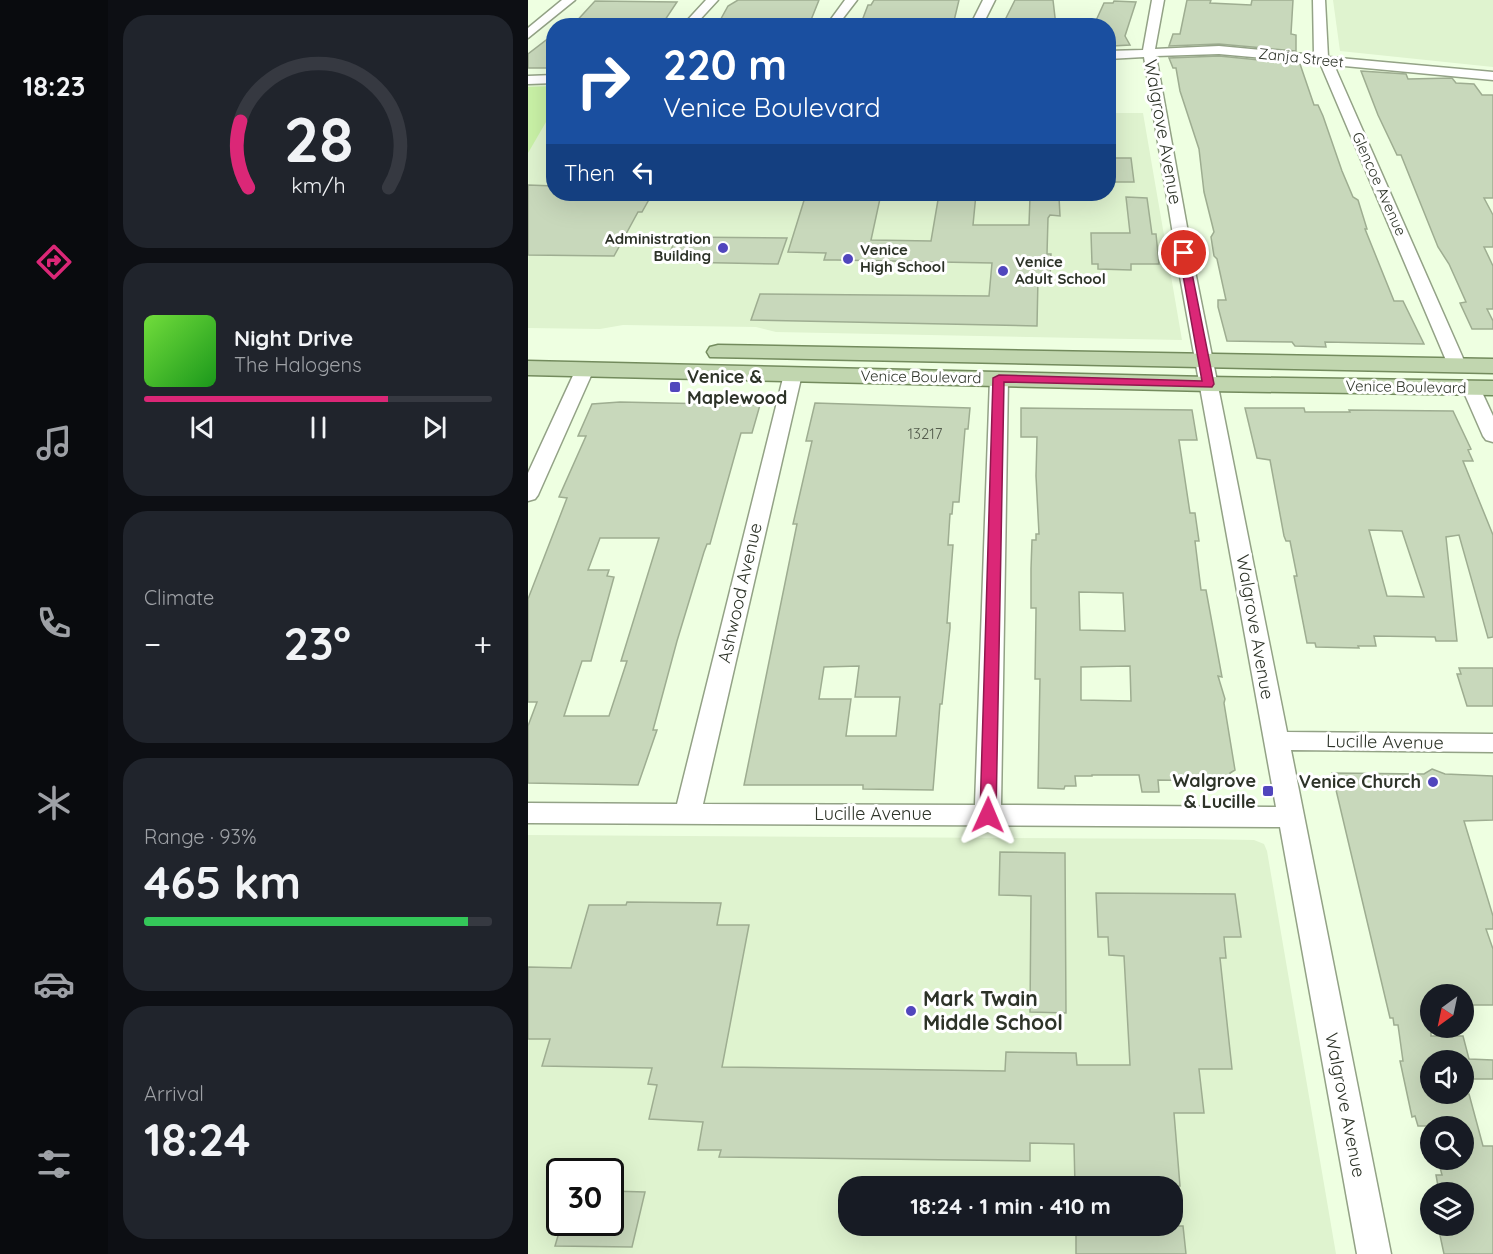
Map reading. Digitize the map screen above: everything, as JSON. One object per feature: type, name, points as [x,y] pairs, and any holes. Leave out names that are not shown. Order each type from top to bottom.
[{"type":"main road","name":"Venice Boulevard","points":[[528,349],[1206,373],[1482,388]]},
{"type":"main road","name":"Venice Boulevard","points":[[528,368],[999,378],[1457,365],[1493,366]]},
{"type":"street","points":[[547,18],[569,0]]},
{"type":"street","points":[[695,18],[712,0]]},
{"type":"street","points":[[837,18],[851,0]]},
{"type":"street","points":[[980,18],[989,0]]},
{"type":"street","name":"Walgrove Avenue","points":[[1158,0],[1151,28],[1150,54],[1206,373],[1374,1254]]},
{"type":"street","name":"Glencoe Avenue","points":[[1319,0],[1320,55],[1325,61],[1457,365]]},
{"type":"street","points":[[528,34],[546,19]]},
{"type":"street","name":"Zanja Street","points":[[1116,55],[1219,50],[1493,76]]},
{"type":"street","points":[[528,80],[546,80]]},
{"type":"street","points":[[528,495],[585,369]]},
{"type":"street","name":"Ashwood Avenue","points":[[688,813],[793,374]]},
{"type":"street","points":[[988,815],[999,378]]},
{"type":"street","points":[[1482,388],[1493,436]]},
{"type":"street","name":"Lucille Avenue","points":[[1276,741],[1493,743]]},
{"type":"street","name":"Lucille Avenue","points":[[528,813],[1290,817]]},
{"type":"shaded area","points":[[1333,0],[1493,0],[1493,67],[1340,51]]},
{"type":"shaded area","name":"Venice High School","points":[[546,84],[546,201],[1116,201],[1116,113],[1143,113],[1182,340],[776,332],[756,327],[623,325],[600,329],[528,328],[528,85]]},
{"type":"shaded area","name":"Mark Twain Middle School","points":[[528,835],[1197,839],[1254,840],[1264,844],[1336,1254],[528,1254]]},
{"type":"green space","points":[[546,86],[546,122],[528,153],[528,87]]},
{"type":"building","points":[[738,0],[819,0],[812,18],[721,18],[728,6]]},
{"type":"building","points":[[874,0],[959,0],[955,18],[863,18],[868,5],[871,5]]},
{"type":"building","points":[[1015,0],[1053,0],[1055,18],[1006,18]]},
{"type":"building","points":[[1187,0],[1211,0],[1210,3],[1251,5],[1252,0],[1293,0],[1291,34],[1296,35],[1296,51],[1219,44],[1169,46],[1173,34],[1180,34]]},
{"type":"building","points":[[595,1],[677,2],[666,18],[579,18]]},
{"type":"building","points":[[1114,1],[1136,2],[1125,36],[1130,45],[1116,46],[1116,18],[1097,18],[1104,3]]},
{"type":"building","points":[[546,40],[546,68],[528,68],[528,54]]},
{"type":"building","points":[[1219,56],[1300,64],[1314,105],[1318,105],[1323,116],[1353,197],[1358,200],[1367,229],[1365,229],[1394,301],[1403,301],[1424,344],[1325,342],[1326,347],[1295,346],[1292,342],[1227,341],[1218,307],[1218,300],[1226,300],[1217,259],[1214,256],[1211,237],[1214,232],[1204,192],[1199,149],[1180,91],[1176,68],[1173,68],[1169,58]]},
{"type":"building","points":[[1361,71],[1406,74],[1408,79],[1452,78],[1456,83],[1474,84],[1482,95],[1493,95],[1493,198],[1484,198],[1493,215],[1493,247],[1484,247],[1493,266],[1493,309],[1487,309],[1493,321],[1493,329],[1472,329],[1460,303],[1466,302],[1449,264],[1438,247],[1401,155],[1397,155],[1378,115]]},
{"type":"building","points":[[1116,158],[1131,158],[1134,182],[1116,182]]},
{"type":"building","points":[[528,185],[546,186],[546,201],[648,201],[642,212],[638,212],[614,256],[528,255]]},
{"type":"building","points":[[1126,197],[1147,198],[1152,234],[1156,234],[1159,264],[1131,264],[1131,270],[1098,269],[1098,264],[1092,264],[1091,233],[1130,233]]},
{"type":"building","points":[[804,201],[879,201],[871,240],[931,241],[938,201],[975,201],[973,225],[1029,225],[1030,201],[1059,201],[1060,216],[1050,215],[1048,218],[1047,254],[1051,254],[1050,278],[1038,278],[1037,326],[751,320],[760,294],[989,296],[992,263],[824,260],[826,253],[788,252]]},
{"type":"building","name":"Administration Building","points":[[677,237],[787,238],[778,264],[666,260]]},
{"type":"building","points":[[620,402],[760,405],[752,433],[741,433],[710,544],[707,544],[704,552],[677,641],[653,730],[657,730],[638,785],[528,783],[528,726],[537,702],[528,702],[528,599],[567,498],[559,497],[586,436],[578,436],[592,404]],"holes":[[[600,538],[659,538],[621,661],[627,661],[609,716],[564,716],[582,661],[591,661],[614,577],[607,576],[609,570],[588,570]]]},
{"type":"building","points":[[815,403],[970,408],[968,429],[965,429],[959,502],[953,502],[952,514],[950,514],[948,545],[953,545],[947,623],[950,623],[950,628],[942,704],[940,704],[933,790],[863,789],[863,785],[744,785],[797,524],[793,524],[812,441],[806,441]],"holes":[[[859,666],[855,697],[900,697],[896,736],[846,736],[851,699],[819,699],[824,667]]]},
{"type":"building","points":[[1021,408],[1192,410],[1197,440],[1179,440],[1190,513],[1195,513],[1199,541],[1195,541],[1201,590],[1206,590],[1222,677],[1218,676],[1225,699],[1235,770],[1230,773],[1231,784],[1212,783],[1212,781],[1158,780],[1159,792],[1142,792],[1139,775],[1092,775],[1075,776],[1076,786],[1065,786],[1064,789],[1038,788],[1040,679],[1035,679],[1036,608],[1031,608],[1032,540],[1036,540],[1036,534],[1039,534],[1036,476],[1037,437],[1021,437]],"holes":[[[1079,592],[1123,593],[1125,631],[1080,630]],[[1130,666],[1131,701],[1081,700],[1081,667]]]},
{"type":"building","points":[[1245,408],[1304,408],[1305,412],[1453,411],[1471,449],[1468,450],[1473,461],[1463,461],[1493,535],[1493,637],[1488,638],[1459,535],[1446,537],[1457,641],[1436,641],[1435,637],[1374,636],[1376,646],[1358,646],[1359,648],[1316,647],[1315,643],[1307,643],[1294,576],[1297,576],[1290,541],[1286,541],[1284,536],[1270,460],[1257,458]],"holes":[[[1369,530],[1402,531],[1424,597],[1387,596]]]},
{"type":"building","points":[[1459,668],[1493,668],[1493,706],[1467,706],[1457,674],[1461,674]]},
{"type":"building","points":[[1432,769],[1445,774],[1493,776],[1493,820],[1464,821],[1493,916],[1493,929],[1486,929],[1493,949],[1493,1005],[1474,1005],[1474,984],[1420,984],[1420,1038],[1464,1038],[1467,1050],[1420,1050],[1420,1104],[1472,1104],[1483,1146],[1493,1146],[1493,1254],[1444,1254],[1440,1236],[1474,1236],[1474,1182],[1437,1182],[1436,1175],[1442,1175],[1441,1170],[1474,1170],[1474,1116],[1420,1116],[1420,1126],[1415,1116],[1412,1117],[1400,1061],[1403,1061],[1398,1025],[1394,1025],[1393,1018],[1390,1018],[1332,773],[1424,774]]},
{"type":"building","points":[[1000,852],[1065,853],[1066,1013],[1030,1012],[1031,896],[999,895]]},
{"type":"building","points":[[1096,893],[1235,894],[1241,937],[1224,937],[1226,958],[1220,958],[1232,1069],[1199,1069],[1204,1113],[1174,1113],[1179,1176],[1075,1176],[1074,1144],[1030,1143],[1030,1161],[719,1157],[721,1150],[698,1150],[703,1122],[649,1119],[657,1085],[648,1084],[652,1068],[542,1066],[550,1039],[528,1039],[528,967],[571,968],[589,905],[626,905],[627,902],[721,903],[717,925],[749,925],[722,1067],[1005,1071],[1006,1052],[1076,1053],[1077,1065],[1130,1065],[1124,956],[1109,955],[1108,937],[1098,937]]},
{"type":"building","points":[[1474,1059],[1493,1060],[1493,1079],[1474,1079]]},
{"type":"building","points":[[624,1191],[645,1192],[632,1247],[555,1246],[558,1236],[624,1236]]},
{"type":"building","points":[[1183,1226],[1186,1254],[1076,1254],[1076,1236],[1183,1236]]},
{"type":"place","name":"Administration Building","points":[[723,248]]},
{"type":"place","name":"Venice High School","points":[[848,259]]},
{"type":"place","name":"Venice Adult School","points":[[1003,271]]},
{"type":"place","name":"Venice & Maplewood","points":[[675,387]]},
{"type":"place","name":"Venice Church","points":[[1433,782]]},
{"type":"place","name":"Walgrove & Lucille","points":[[1268,791]]},
{"type":"place","name":"Mark Twain Middle School","points":[[911,1011]]},
{"type":"route","points":[[988,815],[999,378],[1208,384],[1184,253]]}]
